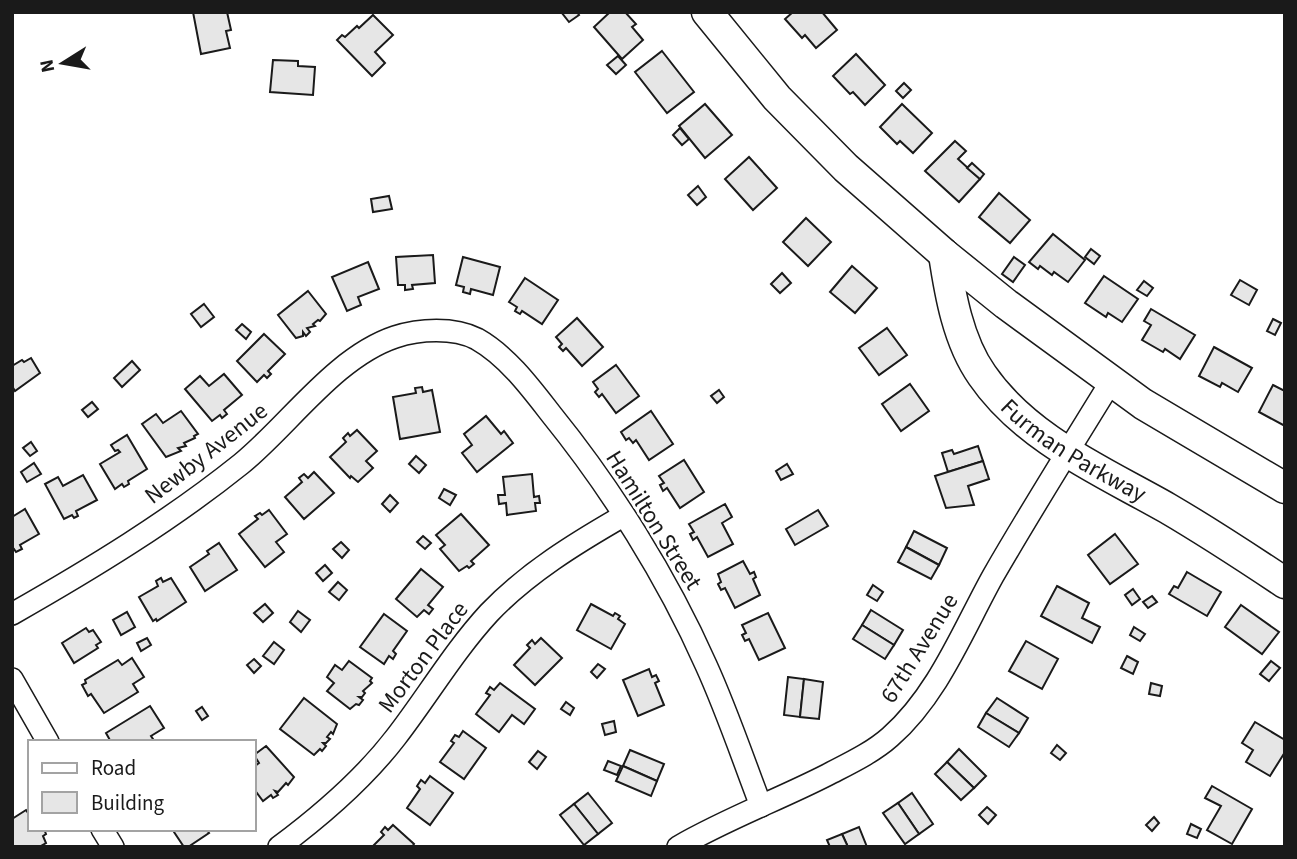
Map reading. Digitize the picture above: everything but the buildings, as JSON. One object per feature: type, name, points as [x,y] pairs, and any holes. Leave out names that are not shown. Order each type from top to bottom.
[{"type":"street","points":[[707,12],[777,98],[846,168],[944,254],[1006,304],[1143,404],[1285,488]]},
{"type":"street","name":"Furman Parkway","points":[[944,254],[954,307],[967,345],[980,373],[998,396],[1067,453],[1196,525],[1285,583]]},
{"type":"street","name":"Hamilton Street","points":[[426,332],[451,331],[475,338],[501,356],[568,434],[667,587],[706,665],[761,806]]},
{"type":"street","name":"Newby Avenue","points":[[12,614],[91,567],[203,493],[272,437],[337,372],[356,357],[396,337],[426,332]]},
{"type":"street","name":"67th Avenue","points":[[678,847],[704,832],[855,761],[890,737],[919,704],[1112,380]]},
{"type":"street","name":"Morton Place","points":[[279,847],[367,772],[489,613],[575,543],[623,516]]},
{"type":"street","points":[[12,679],[47,740]]},
{"type":"street","points":[[103,831],[113,847]]}]
